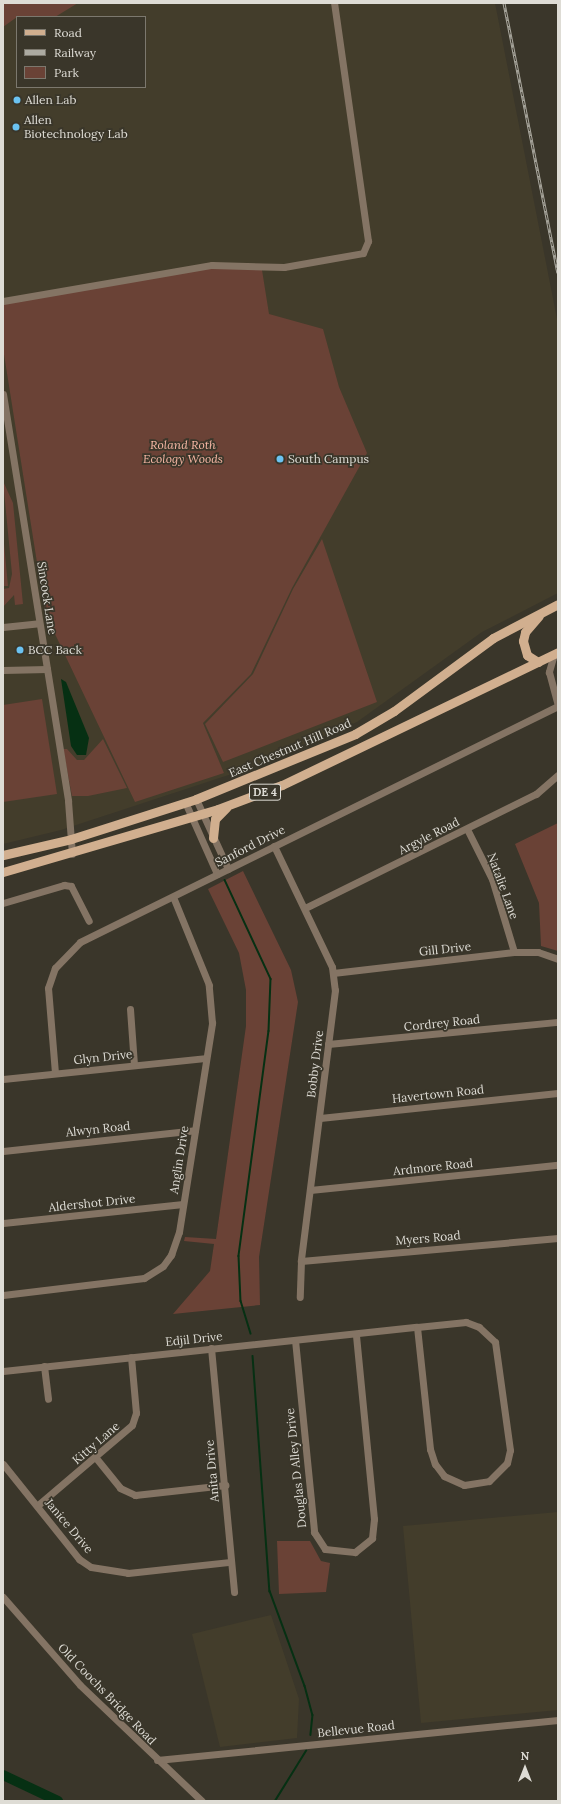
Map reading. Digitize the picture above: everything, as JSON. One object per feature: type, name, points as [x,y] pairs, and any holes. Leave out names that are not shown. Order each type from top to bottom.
[{"type":"main road","name":"East Chestnut Hill Road","points":[[3,855],[71,838],[196,799],[277,768],[372,725],[493,638],[558,604]]},
{"type":"main road","points":[[538,662],[527,655],[523,641],[531,623],[548,608]]},
{"type":"main road","name":"DE 4","points":[[3,872],[72,854],[228,805],[336,761],[556,653]]},
{"type":"main road","points":[[213,838],[215,819],[228,805]]},
{"type":"street","points":[[3,301],[212,265],[284,267],[363,253],[368,241],[334,3]]},
{"type":"street","name":"Sincock Lane","points":[[3,394],[47,669],[72,854]]},
{"type":"street","points":[[3,627],[39,623]]},
{"type":"street","points":[[549,672],[556,653]]},
{"type":"street","points":[[538,662],[549,672],[558,706]]},
{"type":"street","points":[[3,670],[47,669]]},
{"type":"street","name":"Sanford Drive","points":[[55,1073],[47,1002],[48,988],[55,968],[80,942],[558,706]]},
{"type":"street","name":"Argyle Road","points":[[306,908],[536,794],[558,775]]},
{"type":"street","points":[[196,799],[201,814],[228,869]]},
{"type":"street","points":[[185,802],[217,874]]},
{"type":"street","name":"Natalie Lane","points":[[467,829],[492,880],[514,952]]},
{"type":"street","name":"Bobby Drive","points":[[274,846],[306,908],[333,973],[334,1007],[301,1261],[300,1297]]},
{"type":"street","points":[[3,903],[64,885],[71,886],[89,921]]},
{"type":"street","name":"Anglin Drive","points":[[3,1295],[127,1282],[155,1272],[172,1255],[177,1242],[205,1058],[212,1023],[209,985],[173,897]]},
{"type":"street","name":"Gill Drive","points":[[333,973],[514,952],[538,952],[558,959]]},
{"type":"street","points":[[130,1009],[134,1065]]},
{"type":"street","name":"Cordrey Road","points":[[328,1044],[558,1022]]},
{"type":"street","name":"Glyn Drive","points":[[3,1079],[205,1058]]},
{"type":"street","name":"Havertown Road","points":[[320,1118],[558,1093]]},
{"type":"street","name":"Alwyn Road","points":[[3,1150],[195,1130]]},
{"type":"street","name":"Ardmore Road","points":[[310,1190],[558,1165]]},
{"type":"street","name":"Aldershot Drive","points":[[3,1223],[183,1204]]},
{"type":"street","name":"Myers Road","points":[[301,1261],[558,1238]]},
{"type":"street","name":"Edjil Drive","points":[[3,1371],[211,1348],[466,1322],[479,1327],[495,1342],[510,1450],[507,1463],[489,1481],[464,1485],[444,1476],[436,1464],[430,1449],[417,1327]]},
{"type":"street","name":"Douglas D Alley Drive","points":[[295,1340],[314,1532],[324,1548],[355,1552],[372,1538],[374,1519],[356,1334]]},
{"type":"street","name":"Anita Drive","points":[[211,1348],[234,1592]]},
{"type":"street","name":"Kitty Lane","points":[[38,1505],[96,1458],[135,1419],[131,1357]]},
{"type":"street","points":[[44,1366],[48,1399]]},
{"type":"street","points":[[96,1458],[120,1488],[135,1495],[225,1485]]},
{"type":"street","name":"Janice Drive","points":[[3,1464],[38,1505],[79,1559],[100,1570],[128,1573],[230,1562]]},
{"type":"street","name":"Old Coochs Bridge Road","points":[[3,1597],[70,1674],[157,1760],[202,1801]]},
{"type":"street","name":"Bellevue Road","points":[[157,1760],[558,1720]]},
{"type":"shaded area","name":"South Campus","points":[[3,3],[495,3],[558,324],[558,593],[482,632],[357,722],[253,767],[61,830],[3,844]]},
{"type":"shaded area","points":[[61,679],[66,682],[89,738],[86,755],[77,755],[71,746]]},
{"type":"shaded area","points":[[558,1512],[558,1710],[421,1723],[403,1526]]},
{"type":"shaded area","points":[[271,1615],[299,1699],[297,1738],[220,1747],[192,1634]]},
{"type":"green space","points":[[3,3],[78,3],[57,16],[16,16],[16,18],[3,27]]},
{"type":"green space","name":"Roland Roth Ecology Woods","points":[[213,268],[262,270],[269,314],[323,329],[339,387],[367,453],[292,588],[251,674],[203,723],[224,773],[135,802],[45,613],[3,348],[3,304]]},
{"type":"green space","points":[[3,481],[13,503],[23,604],[15,605],[14,595],[3,607],[3,589],[9,588],[12,574]]},
{"type":"green space","points":[[3,533],[8,586],[3,586]]},
{"type":"green space","points":[[322,539],[377,702],[223,762],[205,724],[253,674],[293,589]]},
{"type":"green space","points":[[42,699],[57,794],[3,802],[3,705]]},
{"type":"green space","points":[[103,739],[127,788],[88,796],[72,796],[63,749],[67,749],[77,760],[84,760]]},
{"type":"green space","points":[[558,823],[558,951],[541,946],[539,903],[515,844]]},
{"type":"green space","points":[[243,871],[291,970],[298,1002],[259,1257],[260,1305],[173,1314],[210,1271],[214,1244],[184,1241],[185,1237],[216,1239],[246,1026],[246,990],[239,953],[208,889]]},
{"type":"green space","points":[[277,1541],[310,1541],[321,1561],[330,1563],[326,1592],[279,1594]]},
{"type":"waterway","points":[[225,880],[271,979],[269,1031],[239,1256],[241,1301],[251,1334]]},
{"type":"waterway","points":[[253,1356],[270,1591],[305,1686],[313,1715],[311,1735]]},
{"type":"waterway","points":[[275,1801],[306,1751]]},
{"type":"waterway","points":[[3,1775],[58,1801]]},
{"type":"railway","points":[[504,3],[558,273]]},
{"type":"place","name":"Allen Lab","points":[[17,100]]},
{"type":"place","name":"Allen Biotechnology Lab","points":[[16,127]]},
{"type":"place","name":"South Campus","points":[[280,459]]},
{"type":"place","name":"BCC Back","points":[[20,650]]}]
